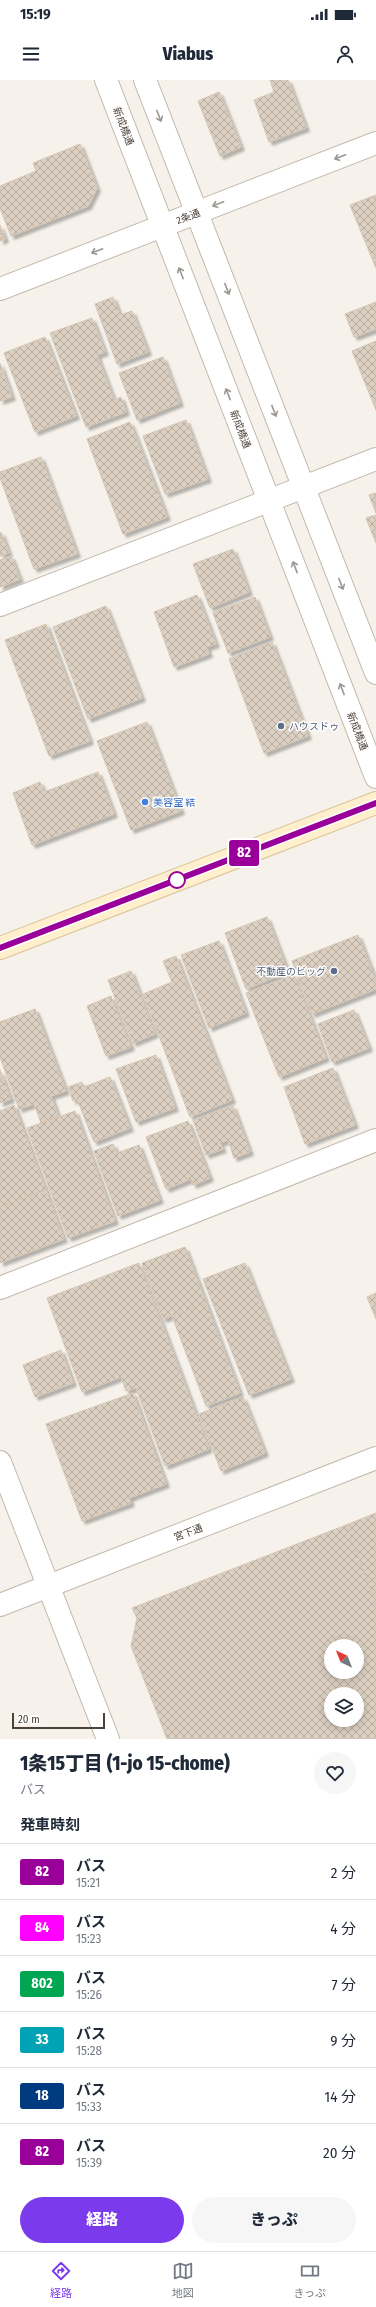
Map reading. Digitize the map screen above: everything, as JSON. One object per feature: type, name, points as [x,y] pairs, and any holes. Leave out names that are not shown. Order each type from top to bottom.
[{"type":"main road","points":[[0,948],[376,803]]},
{"type":"street","name":"新成橋通","points":[[106,80],[376,777]]},
{"type":"street","points":[[145,80],[376,673]]},
{"type":"street","name":"2条通","points":[[0,289],[376,143]]},
{"type":"street","points":[[0,605],[376,460]]},
{"type":"street","points":[[0,1288],[376,1140]]},
{"type":"street","name":"宮下通","points":[[0,1605],[376,1458]]},
{"type":"street","points":[[0,1462],[108,1739]]},
{"type":"building","points":[[270,80],[288,80],[306,128],[269,142],[254,100],[274,92]]},
{"type":"building","points":[[219,92],[241,147],[220,156],[198,101]]},
{"type":"building","points":[[80,144],[97,188],[88,206],[11,236],[0,208],[0,186],[36,171],[33,163]]},
{"type":"building","points":[[376,195],[376,268],[350,205]]},
{"type":"building","points":[[0,225],[5,239],[0,241]]},
{"type":"building","points":[[113,297],[120,315],[132,311],[148,352],[117,364],[95,304]]},
{"type":"building","points":[[376,302],[376,329],[354,337],[345,314]]},
{"type":"building","points":[[92,318],[105,352],[97,355],[114,400],[121,397],[126,412],[86,427],[50,333]]},
{"type":"building","points":[[45,337],[76,416],[35,432],[4,353]]},
{"type":"building","points":[[376,341],[376,410],[352,351]]},
{"type":"building","points":[[163,357],[180,403],[137,420],[119,373]]},
{"type":"building","points":[[0,363],[12,397],[0,401]]},
{"type":"building","points":[[186,420],[208,479],[165,494],[143,436]]},
{"type":"building","points":[[130,422],[167,517],[123,534],[87,439]]},
{"type":"building","points":[[41,457],[77,554],[34,569],[0,478],[0,472]]},
{"type":"building","points":[[376,493],[376,513],[369,495]]},
{"type":"building","points":[[376,515],[376,543],[366,518]]},
{"type":"building","points":[[1,532],[9,553],[0,556],[0,533]]},
{"type":"building","points":[[233,549],[249,592],[210,608],[193,564]]},
{"type":"building","points":[[11,556],[20,579],[0,587],[0,560]]},
{"type":"building","points":[[197,595],[216,644],[207,647],[209,654],[174,667],[154,612]]},
{"type":"building","points":[[255,597],[270,637],[228,653],[213,613]]},
{"type":"building","points":[[106,606],[142,698],[88,719],[53,627]]},
{"type":"building","points":[[46,624],[90,741],[49,756],[5,640]]},
{"type":"building","points":[[272,642],[308,736],[264,753],[229,659]]},
{"type":"building","points":[[147,722],[181,811],[131,830],[97,741]]},
{"type":"building","points":[[98,772],[114,814],[32,845],[13,793],[40,782],[44,792]]},
{"type":"building","points":[[267,917],[288,972],[246,989],[225,933]]},
{"type":"building","name":"不動産のビッグ","points":[[358,935],[376,981],[376,989],[312,1014],[292,961]]},
{"type":"building","points":[[219,941],[246,1013],[209,1028],[181,955]]},
{"type":"building","points":[[176,956],[232,1100],[190,1117],[143,994],[172,982],[163,961]]},
{"type":"building","points":[[131,971],[155,1034],[133,1043],[108,980]]},
{"type":"building","points":[[294,975],[326,1058],[279,1077],[246,993]]},
{"type":"building","points":[[111,996],[131,1047],[106,1056],[87,1006]]},
{"type":"building","points":[[35,1009],[66,1091],[51,1096],[58,1116],[41,1123],[34,1104],[19,1109],[0,1057],[0,1022]]},
{"type":"building","points":[[354,1010],[369,1048],[332,1062],[318,1024]]},
{"type":"building","points":[[156,1055],[175,1108],[136,1122],[116,1069]]},
{"type":"building","points":[[333,1068],[355,1125],[305,1144],[284,1087]]},
{"type":"building","points":[[0,1070],[11,1099],[0,1103]]},
{"type":"building","points":[[110,1077],[130,1128],[94,1142],[77,1099],[73,1101],[68,1087],[82,1082],[84,1087]]},
{"type":"building","points":[[14,1105],[46,1190],[0,1207],[0,1111]]},
{"type":"building","points":[[233,1106],[250,1152],[234,1158],[228,1140],[220,1143],[223,1149],[206,1155],[193,1120]]},
{"type":"building","points":[[75,1111],[115,1221],[68,1238],[27,1128]]},
{"type":"building","points":[[188,1121],[210,1178],[193,1185],[191,1179],[166,1189],[146,1137]]},
{"type":"building","points":[[113,1144],[117,1153],[139,1145],[160,1200],[118,1216],[94,1151]]},
{"type":"building","points":[[46,1190],[64,1239],[0,1263],[0,1207]]},
{"type":"building","points":[[185,1247],[206,1303],[163,1319],[142,1263]]},
{"type":"building","points":[[139,1263],[209,1449],[165,1466],[136,1388],[126,1391],[121,1377],[82,1392],[47,1298]]},
{"type":"building","points":[[245,1263],[291,1379],[249,1395],[203,1279]]},
{"type":"building","points":[[376,1293],[376,1319],[367,1297]]},
{"type":"building","points":[[206,1303],[240,1393],[206,1406],[172,1316]]},
{"type":"building","points":[[61,1350],[73,1383],[35,1397],[23,1365]]},
{"type":"building","points":[[133,1393],[166,1484],[129,1498],[131,1503],[82,1521],[46,1424]]},
{"type":"building","points":[[243,1397],[265,1453],[221,1471],[199,1414]]},
{"type":"building","points":[[376,1513],[376,1603],[346,1525]]},
{"type":"building","points":[[346,1525],[376,1603],[376,1739],[167,1739],[131,1646],[137,1618],[132,1608]]},
{"type":"bus line","name":"82","points":[[0,948],[376,803]]},
{"type":"place","name":"ハウスドゥ","points":[[281,726]]},
{"type":"place","name":"美容室 結","points":[[145,802]]},
{"type":"place","name":"不動産のビッグ","points":[[334,971]]}]
